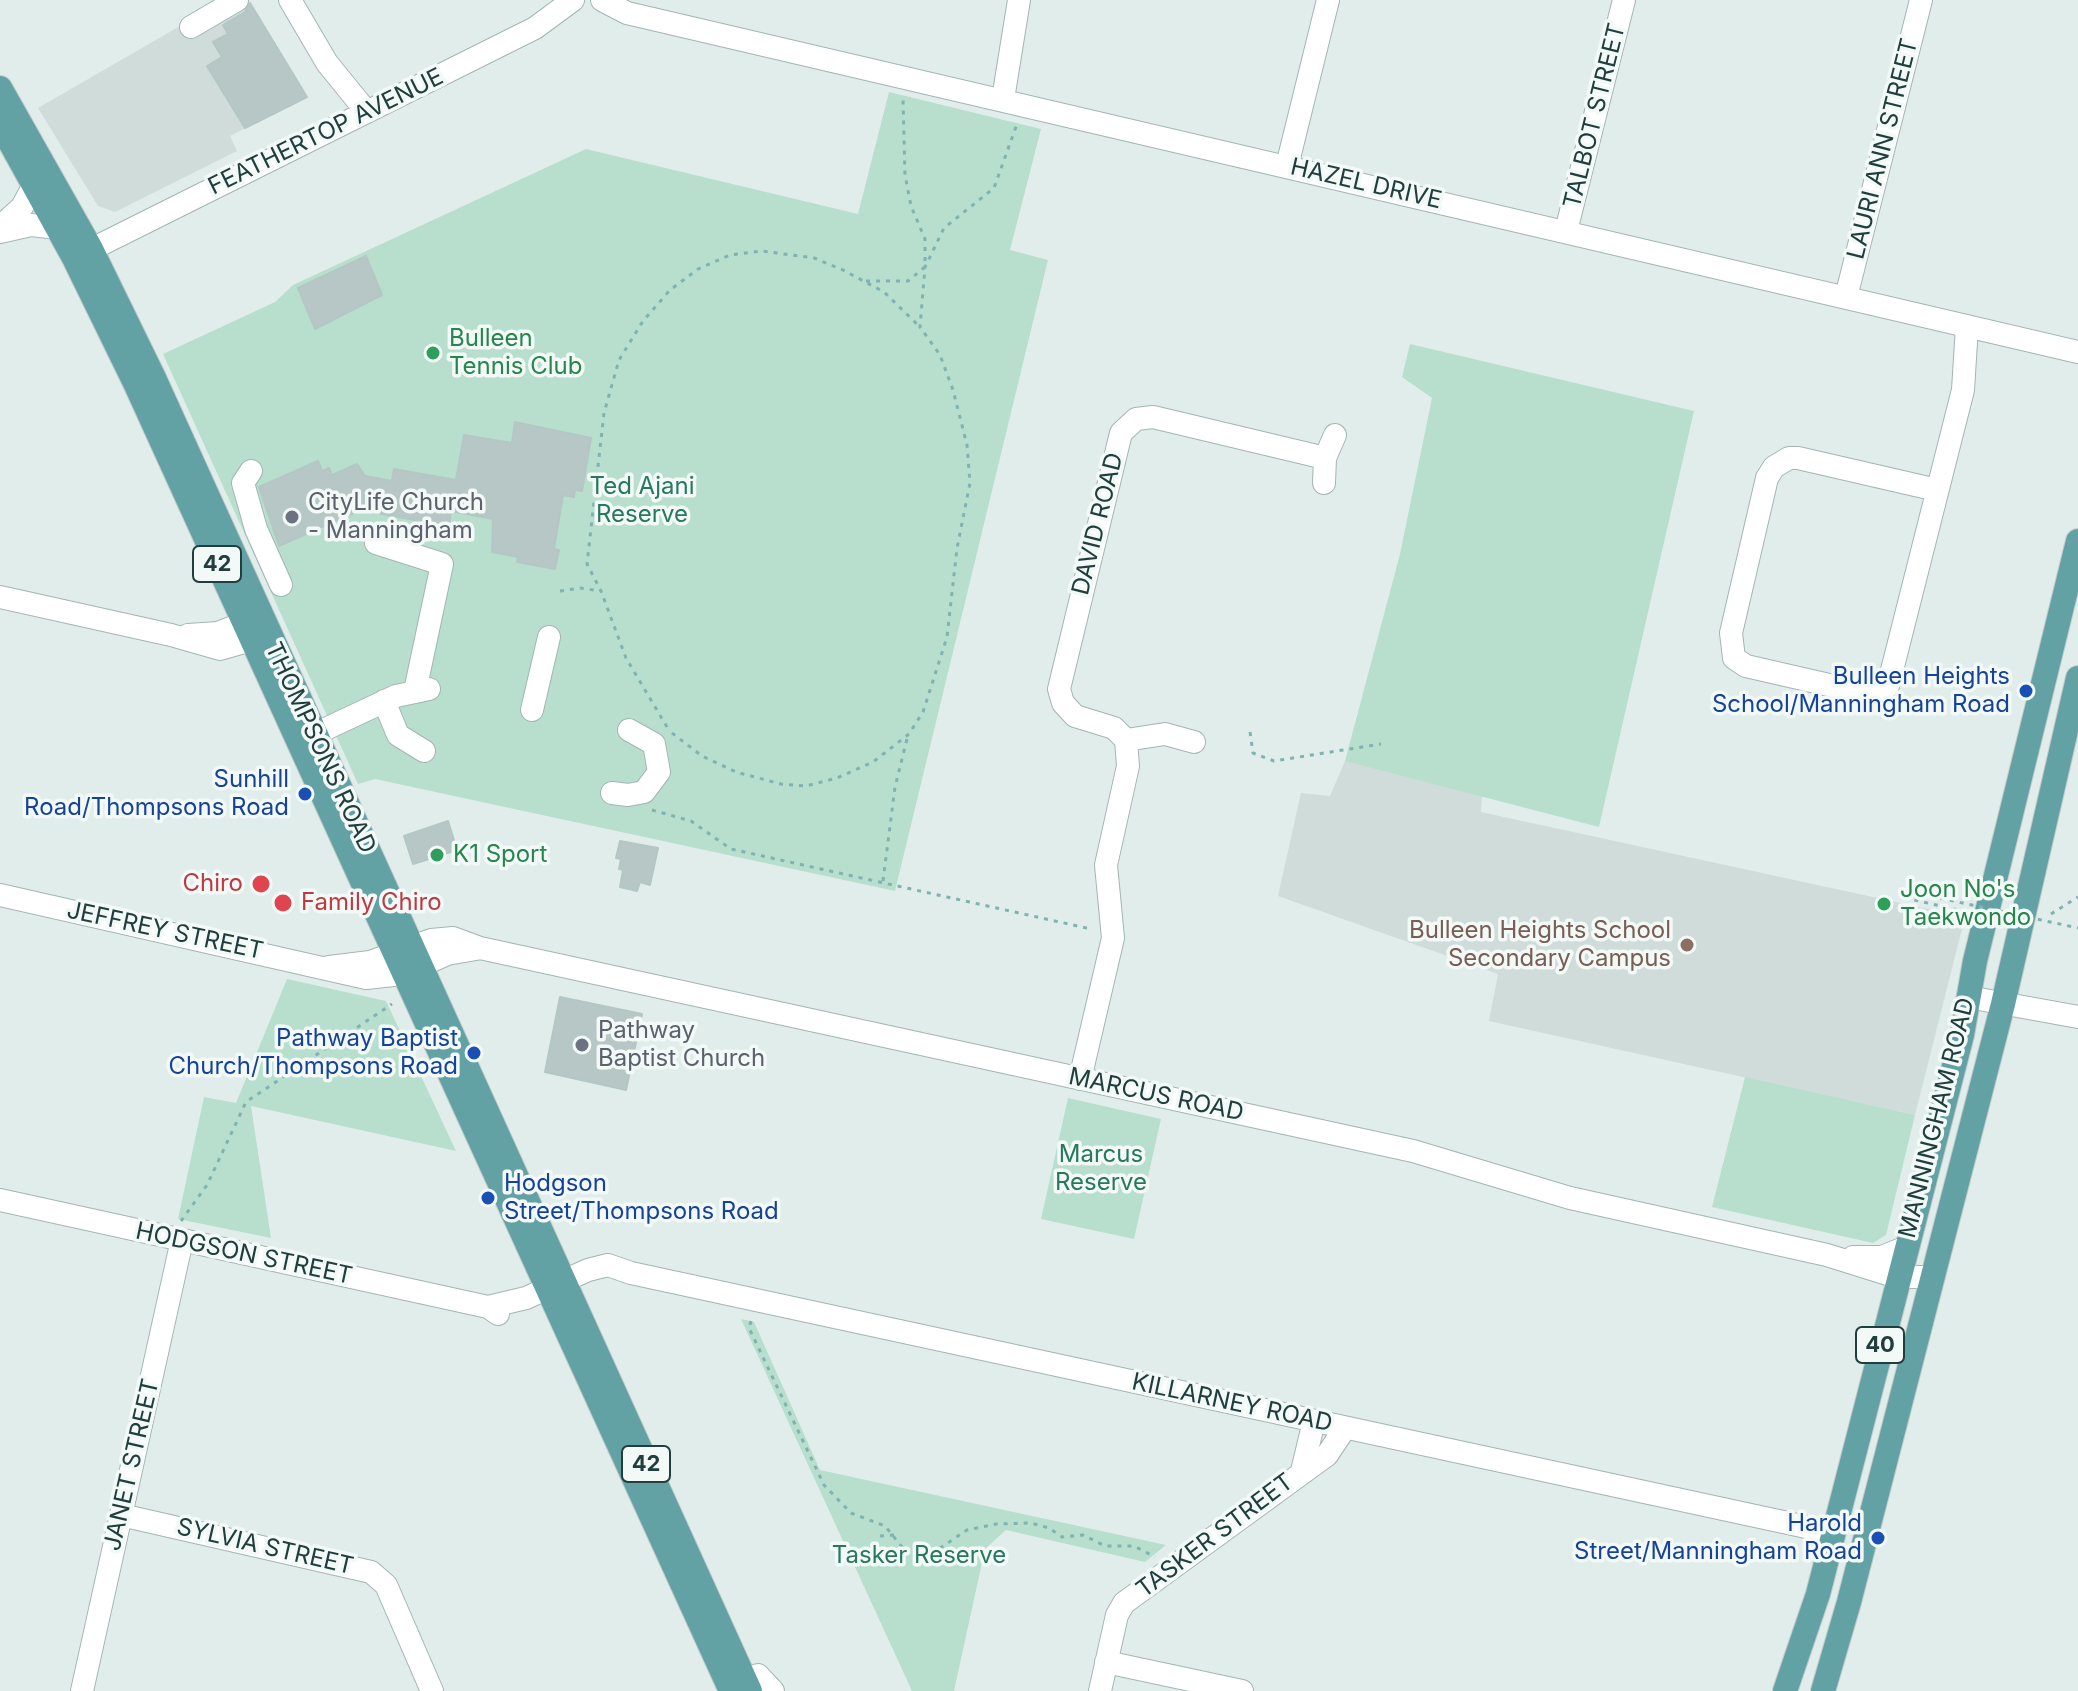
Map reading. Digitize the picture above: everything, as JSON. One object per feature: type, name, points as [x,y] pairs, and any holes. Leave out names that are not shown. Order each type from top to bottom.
[{"type":"main road","name":"THOMPSONS ROAD","points":[[0,88],[82,254],[136,385],[252,620],[739,1688]]},
{"type":"main road","name":"THOMPSONS ROAD","points":[[0,124],[58,228],[82,254]]},
{"type":"main road","name":"MANNINGHAM ROAD","points":[[1785,1691],[1806,1635],[1834,1533],[1904,1248],[1962,1035],[1968,997],[2078,541]]},
{"type":"main road","name":"MANNINGHAM ROAD","points":[[1823,1691],[1849,1602],[2003,1004],[2078,678]]},
{"type":"street","points":[[191,27],[237,0]]},
{"type":"street","points":[[290,0],[358,116]]},
{"type":"street","name":"FEATHERTOP AVENUE","points":[[82,254],[535,28],[573,0]]},
{"type":"street","name":"HAZEL DRIVE","points":[[602,0],[618,10],[2078,352]]},
{"type":"street","name":"HAZEL DRIVE","points":[[623,0],[654,17]]},
{"type":"street","points":[[995,97],[1019,0]]},
{"type":"street","points":[[1287,166],[1328,0]]},
{"type":"street","name":"TALBOT STREET","points":[[1566,231],[1624,0]]},
{"type":"street","name":"LAURI ANN STREET","points":[[1846,297],[1921,0]]},
{"type":"street","points":[[0,229],[22,207],[34,185]]},
{"type":"street","points":[[0,229],[31,225],[58,228]]},
{"type":"street","points":[[1937,490],[1798,458],[1789,458],[1774,467],[1767,478],[1731,633],[1734,658],[1746,666],[1864,693],[1884,691],[1891,678],[1963,390],[1967,326]]},
{"type":"street","points":[[1963,390],[1991,332]]},
{"type":"street","name":"DAVID ROAD","points":[[1126,740],[1114,728],[1075,716],[1063,703],[1059,689],[1121,433],[1136,419],[1161,418],[1325,458]]},
{"type":"street","points":[[1324,483],[1325,458],[1335,435]]},
{"type":"street","points":[[0,597],[220,649],[252,620],[285,583],[256,529],[243,483],[251,471]]},
{"type":"street","points":[[306,738],[384,701],[422,690],[442,564],[376,543]]},
{"type":"street","points":[[532,710],[549,637]]},
{"type":"street","points":[[384,701],[398,735],[424,751]]},
{"type":"street","points":[[612,793],[628,795],[644,792],[659,772],[659,757],[654,744],[629,730]]},
{"type":"street","points":[[1080,1079],[1113,938],[1106,865],[1128,766],[1126,740],[1165,734],[1194,742]]},
{"type":"street","name":"JEFFREY STREET","points":[[0,895],[329,967],[407,962]]},
{"type":"street","name":"MARCUS ROAD","points":[[407,962],[480,948],[1413,1151],[1570,1198],[1827,1255],[1897,1277],[1931,1277]]},
{"type":"street","points":[[1968,997],[2078,1017]]},
{"type":"street","name":"HODGSON STREET","points":[[0,1200],[181,1230],[488,1307],[498,1314],[513,1316],[557,1292]]},
{"type":"street","name":"JANET STREET","points":[[82,1691],[181,1230]]},
{"type":"street","name":"MARCUS ROAD","points":[[1827,1255],[1871,1258],[1904,1248]]},
{"type":"street","name":"KILLARNEY ROAD","points":[[557,1292],[600,1266],[617,1267],[631,1273],[1834,1533]]},
{"type":"street","name":"TASKER STREET","points":[[1302,1471],[1314,1421]]},
{"type":"street","name":"TASKER STREET","points":[[1100,1691],[1117,1615],[1124,1603],[1327,1455],[1345,1428]]},
{"type":"street","name":"SYLVIA STREET","points":[[121,1515],[371,1572],[386,1585],[392,1596],[432,1691]]},
{"type":"street","points":[[1106,1662],[1242,1691]]},
{"type":"street","name":"THOMPSONS ROAD","points":[[739,1688],[758,1675],[773,1691]]},
{"type":"path","points":[[903,93],[905,175],[911,206],[925,239],[920,327]]},
{"type":"path","points":[[863,280],[908,281],[925,267],[944,228],[994,188],[1018,121]]},
{"type":"path","points":[[883,881],[895,787],[909,734],[923,712],[947,637],[957,548],[970,483],[967,445],[953,390],[940,355],[920,327],[884,292],[863,280],[805,256],[777,251],[744,252],[698,269],[657,303],[619,360],[602,424],[587,564],[601,591],[626,658],[659,717],[678,739],[717,764],[755,778],[806,786],[863,768],[909,734]]},
{"type":"path","points":[[560,591],[580,588],[601,591]]},
{"type":"path","points":[[1250,732],[1253,753],[1263,760],[1274,761],[1381,744]]},
{"type":"path","points":[[643,811],[662,810],[691,821],[731,849],[1094,930]]},
{"type":"path","points":[[1967,912],[1910,899],[1906,894],[1912,892],[2078,928]]},
{"type":"path","points":[[2051,914],[2078,897]]},
{"type":"path","points":[[181,1230],[207,1185],[246,1102],[392,1004]]},
{"type":"path","points":[[751,1318],[749,1328],[824,1485],[843,1507],[885,1526],[911,1558],[921,1560],[967,1530],[996,1524],[1031,1523],[1049,1528],[1062,1537],[1087,1536],[1105,1546],[1134,1546],[1155,1557]]},
{"type":"path","points":[[880,1536],[894,1535]]},
{"type":"shaded area","points":[[225,0],[248,0],[307,97],[230,136],[237,151],[115,212],[98,206],[38,108]]},
{"type":"shaded area","name":"Bulleen Heights School Secondary Campus","points":[[1345,761],[1482,791],[1481,812],[1965,917],[1915,1115],[1489,1021],[1498,974],[1278,896],[1301,793],[1330,796]]},
{"type":"green space","name":"Ted Ajani Reserve","points":[[889,92],[1041,129],[1010,250],[1048,260],[895,891],[375,779],[358,784],[163,354],[275,302],[293,285],[586,149],[858,214]]},
{"type":"green space","points":[[1410,344],[1694,411],[1599,827],[1345,761],[1400,554],[1432,398],[1402,377]]},
{"type":"green space","points":[[287,979],[386,1001],[456,1151],[251,1106],[271,1238],[178,1219],[204,1097],[236,1103]]},
{"type":"green space","points":[[1745,1077],[1915,1115],[1886,1235],[1873,1243],[1712,1207]]},
{"type":"green space","name":"Marcus Reserve","points":[[1068,1098],[1161,1119],[1134,1239],[1041,1219]]},
{"type":"green space","name":"Tasker Reserve","points":[[741,1319],[754,1322],[820,1470],[1166,1545],[1145,1562],[1006,1530],[985,1549],[954,1691],[912,1691]]},
{"type":"building","points":[[250,3],[307,97],[245,128],[207,66],[222,57],[213,42],[228,34],[223,25],[245,12]]},
{"type":"building","points":[[366,256],[382,295],[315,329],[298,288]]},
{"type":"building","points":[[515,422],[591,438],[582,491],[575,490],[574,497],[563,495],[554,549],[559,550],[555,569],[517,562],[518,557],[492,552],[493,519],[451,511],[449,526],[381,514],[376,503],[279,546],[259,487],[318,461],[322,471],[329,468],[332,475],[357,464],[365,476],[392,481],[394,469],[456,480],[464,435],[512,443]]},
{"type":"building","points":[[448,821],[457,850],[413,864],[404,836]]},
{"type":"building","points":[[620,841],[658,848],[650,885],[640,882],[637,891],[620,887],[623,870],[619,869],[621,859],[616,858]]},
{"type":"building","points":[[560,997],[642,1014],[626,1090],[545,1072]]},
{"type":"place","name":"Bulleen Tennis Club","points":[[433,353]]},
{"type":"place","name":"CityLife Church - Manningham","points":[[292,517]]},
{"type":"place","name":"Bulleen Heights School/Manningham Road","points":[[2026,691]]},
{"type":"place","name":"Sunhill Road/Thompsons Road","points":[[305,794]]},
{"type":"place","name":"K1 Sport","points":[[437,855]]},
{"type":"place","name":"Chiro","points":[[261,884]]},
{"type":"place","name":"Family Chiro","points":[[283,903]]},
{"type":"place","name":"Joon No's Taekwondo","points":[[1884,904]]},
{"type":"place","name":"Bulleen Heights School Secondary Campus","points":[[1687,945]]},
{"type":"place","name":"Pathway Baptist Church","points":[[582,1045]]},
{"type":"place","name":"Pathway Baptist Church/Thompsons Road","points":[[474,1053]]},
{"type":"place","name":"Hodgson Street/Thompsons Road","points":[[488,1198]]},
{"type":"place","name":"Harold Street/Manningham Road","points":[[1878,1538]]}]
